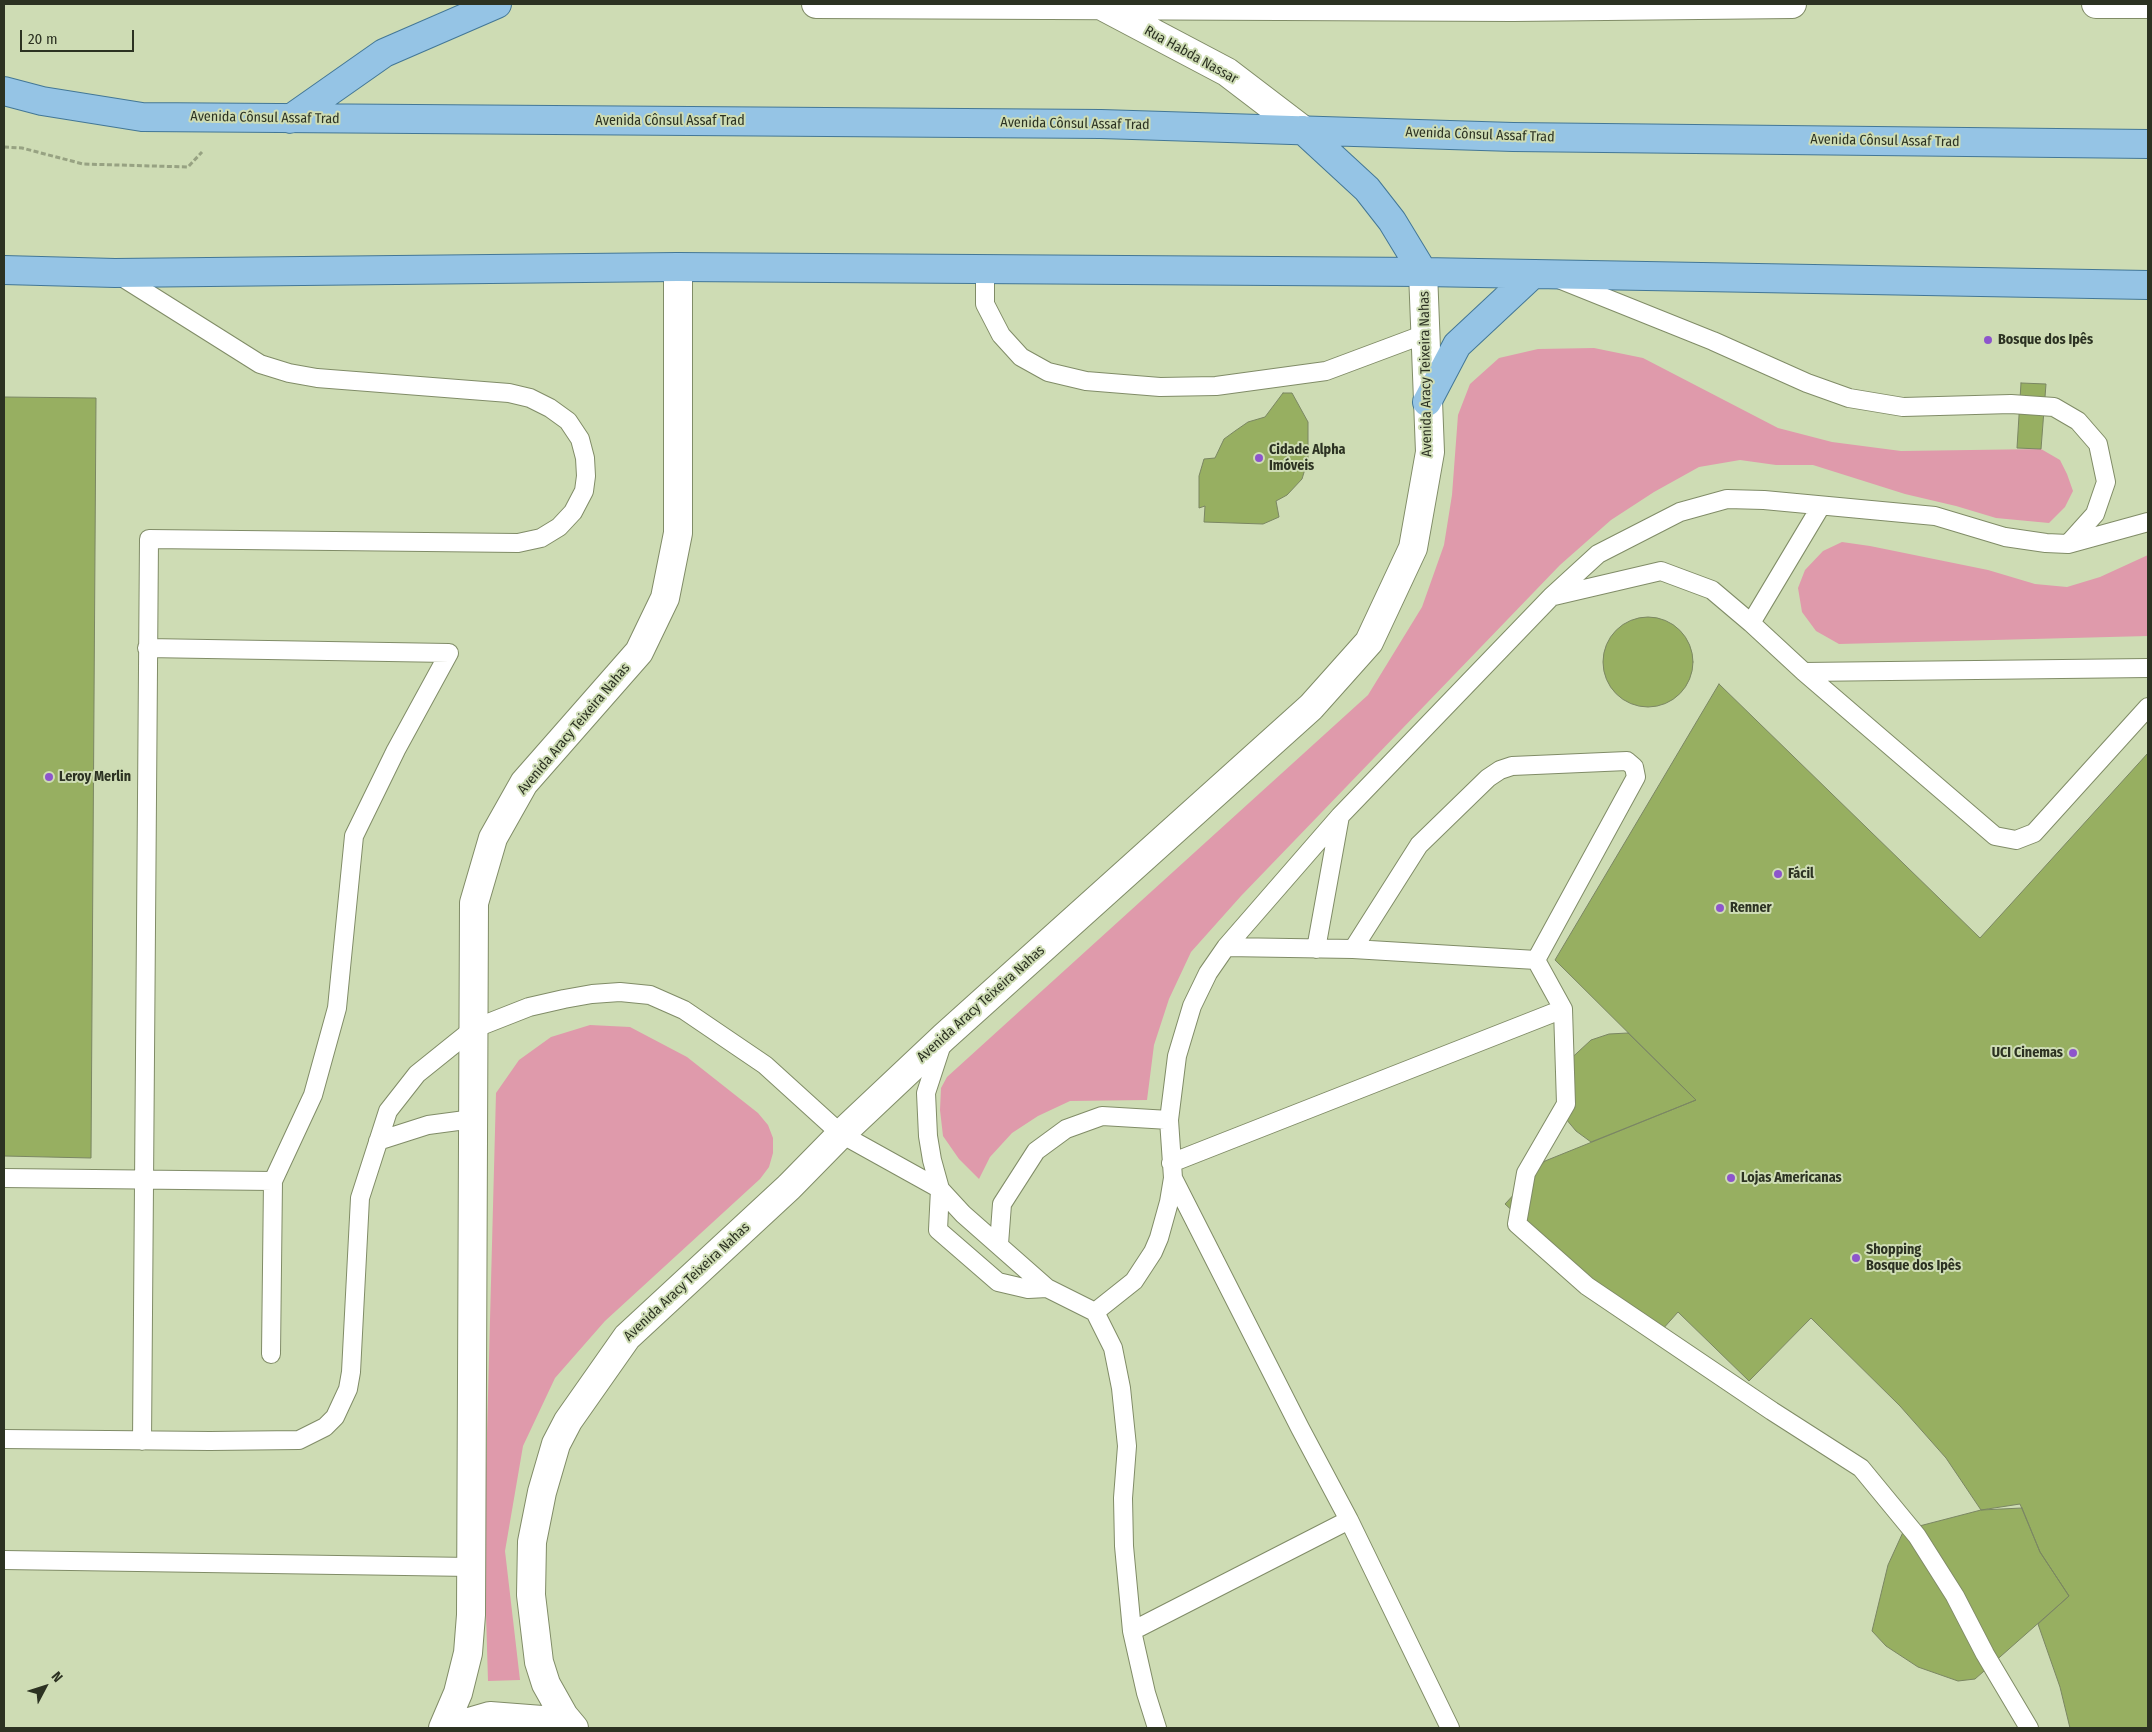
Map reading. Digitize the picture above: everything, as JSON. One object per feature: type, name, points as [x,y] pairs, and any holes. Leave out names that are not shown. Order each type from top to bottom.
[{"type":"main road","points":[[290,119],[384,53],[497,4]]},
{"type":"main road","name":"Avenida Cônsul Assaf Trad","points":[[4,91],[42,101],[142,117],[1091,124],[1513,136],[2148,144]]},
{"type":"main road","points":[[1303,130],[1367,189],[1392,220],[1423,272]]},
{"type":"main road","points":[[4,270],[115,273],[678,267],[1423,272],[2148,285]]},
{"type":"main road","points":[[1428,402],[1457,345],[1540,274]]},
{"type":"street","points":[[816,4],[1513,6],[1792,4]]},
{"type":"street","name":"Rua Habda Nassar","points":[[1100,4],[1227,72],[1303,130]]},
{"type":"street","points":[[2096,4],[2148,4]]},
{"type":"street","name":"Avenida Aracy Teixeira Nahas","points":[[443,1728],[458,1693],[468,1653],[471,1615],[474,903],[493,838],[524,784],[639,652],[665,598],[678,533],[678,267]]},
{"type":"street","name":"Avenida Aracy Teixeira Nahas","points":[[574,1728],[564,1716],[546,1684],[539,1662],[531,1595],[532,1542],[542,1492],[556,1444],[568,1421],[626,1336],[789,1187],[841,1134],[944,1037],[1311,707],[1369,642],[1413,548],[1430,452],[1423,272]]},
{"type":"street","points":[[449,1728],[490,1716],[542,1720],[557,1728]]},
{"type":"lane","points":[[985,269],[985,304],[1001,335],[1021,357],[1048,372],[1086,381],[1160,387],[1216,386],[1326,371],[1425,334]]},
{"type":"lane","points":[[115,273],[260,364],[289,373],[317,378],[509,393],[530,398],[550,408],[568,421],[580,439],[586,458],[584,491],[573,512],[559,527],[541,538],[518,543],[149,539],[142,1440]]},
{"type":"lane","points":[[1540,274],[1704,337],[1807,383],[1849,398],[1903,407],[2011,404],[2054,407],[2078,421],[2098,444],[2106,482],[2095,514],[2068,544]]},
{"type":"lane","points":[[1095,1312],[1134,1280],[1153,1252],[1169,1202],[1172,1170],[1168,1120],[1177,1056],[1192,1006],[1208,973],[1226,947],[1340,816],[1551,596],[1598,554],[1680,512],[1728,499],[1764,500],[1934,516],[2006,536],[2046,543],[2068,544],[2148,522]]},
{"type":"lane","points":[[1751,623],[1821,506]]},
{"type":"lane","points":[[1551,596],[1660,571],[1712,590],[1804,672],[1996,836],[2016,840],[2034,832],[2148,707]]},
{"type":"lane","points":[[147,648],[449,653],[396,750],[354,836],[337,1008],[313,1095],[273,1180],[271,1354]]},
{"type":"lane","points":[[1804,672],[2148,668]]},
{"type":"lane","points":[[1353,949],[1419,845],[1488,778],[1500,770],[1512,766],[1627,761],[1634,768],[1636,777],[1536,960]]},
{"type":"lane","points":[[1316,949],[1340,816]]},
{"type":"lane","points":[[1226,947],[1353,949],[1536,960]]},
{"type":"lane","points":[[1536,960],[1563,1009],[1566,1104],[1526,1173],[1517,1224],[1587,1286],[1772,1411],[1861,1468],[1917,1536],[1955,1596],[1985,1654],[2028,1728]]},
{"type":"lane","points":[[4,1439],[300,1440],[318,1431],[335,1417],[348,1389],[351,1372],[360,1198],[388,1111],[417,1074],[473,1030],[529,1007],[564,998],[620,992],[650,995],[684,1010],[765,1065],[841,1134],[940,1189],[963,1214],[1047,1288],[1095,1312],[1113,1348],[1122,1388],[1127,1446],[1123,1498],[1124,1546],[1132,1631],[1146,1693],[1157,1728]]},
{"type":"lane","points":[[1172,1170],[1487,1037],[1563,1009]]},
{"type":"lane","points":[[944,1037],[926,1093],[928,1136],[940,1189],[938,1230],[998,1282],[1028,1289],[1047,1288]]},
{"type":"lane","points":[[999,1244],[1002,1204],[1036,1150],[1066,1129],[1102,1116],[1168,1120]]},
{"type":"lane","points":[[378,1140],[428,1125],[473,1119]]},
{"type":"lane","points":[[1172,1170],[1300,1428],[1349,1520],[1450,1728]]},
{"type":"lane","points":[[4,1178],[273,1180]]},
{"type":"lane","points":[[1132,1631],[1349,1520]]},
{"type":"lane","points":[[4,1560],[471,1567]]},
{"type":"path","points":[[4,147],[22,148],[83,164],[188,167],[232,118]]},
{"type":"shaded area","points":[[1594,348],[1643,358],[1778,428],[1832,442],[1901,451],[2041,449],[2060,460],[2073,491],[2065,507],[2049,523],[1996,518],[1905,494],[1813,465],[1776,465],[1740,460],[1699,467],[1654,492],[1611,520],[1560,565],[1241,896],[1191,952],[1169,999],[1154,1045],[1147,1100],[1070,1101],[1038,1116],[1012,1133],[990,1157],[979,1179],[959,1159],[943,1136],[940,1110],[941,1088],[947,1077],[1368,695],[1422,607],[1444,545],[1452,495],[1458,415],[1470,384],[1499,358],[1538,349]]},
{"type":"shaded area","points":[[1842,542],[1988,570],[2035,584],[2067,587],[2100,577],[2148,555],[2148,636],[1839,644],[1816,631],[1802,612],[1798,588],[1805,570],[1823,551]]},
{"type":"shaded area","points":[[590,1025],[630,1027],[687,1057],[758,1113],[768,1125],[773,1138],[773,1153],[769,1167],[760,1179],[605,1321],[555,1378],[523,1446],[505,1551],[520,1680],[488,1681],[484,1547],[496,1093],[519,1060],[551,1037]]},
{"type":"building","points":[[2021,383],[2046,384],[2041,449],[2017,448]]},
{"type":"building","name":"Cidade Alpha Imóveis","points":[[1283,393],[1292,393],[1308,422],[1308,459],[1302,479],[1287,495],[1276,501],[1279,517],[1263,524],[1204,522],[1205,506],[1199,508],[1199,476],[1204,459],[1215,458],[1224,439],[1248,422],[1265,417]]},
{"type":"building","name":"Leroy Merlin","points":[[4,397],[96,398],[91,1158],[4,1156]]},
{"type":"building","points":[[1648,617],[1665,621],[1680,630],[1689,645],[1693,662],[1689,679],[1680,694],[1665,703],[1648,707],[1631,703],[1616,694],[1607,679],[1603,662],[1607,645],[1616,630],[1631,621]]},
{"type":"building","name":"Shopping Bosque dos Ipês","points":[[1719,684],[1980,938],[2148,753],[2148,1728],[2070,1728],[2060,1687],[2038,1624],[2069,1596],[2040,1552],[2020,1504],[1981,1510],[1946,1458],[1900,1406],[1811,1318],[1749,1381],[1678,1312],[1653,1340],[1505,1204],[1545,1161],[1696,1100],[1555,960]]},
{"type":"building","points":[[1628,1033],[1696,1100],[1591,1142],[1576,1131],[1566,1119],[1564,1065],[1591,1040],[1609,1034]]},
{"type":"building","points":[[2022,1508],[2040,1552],[2069,1596],[1975,1679],[1958,1681],[1918,1667],[1886,1646],[1872,1631],[1888,1565],[1904,1530],[1981,1510]]},
{"type":"place","name":"Bosque dos Ipês","points":[[1988,340]]},
{"type":"place","name":"Cidade Alpha Imóveis","points":[[1259,458]]},
{"type":"place","name":"Leroy Merlin","points":[[49,777]]},
{"type":"place","name":"Fácil","points":[[1778,874]]},
{"type":"place","name":"Renner","points":[[1720,908]]},
{"type":"place","name":"UCI Cinemas","points":[[2073,1053]]},
{"type":"place","name":"Lojas Americanas","points":[[1731,1178]]},
{"type":"place","name":"Shopping Bosque dos Ipês","points":[[1856,1258]]}]
